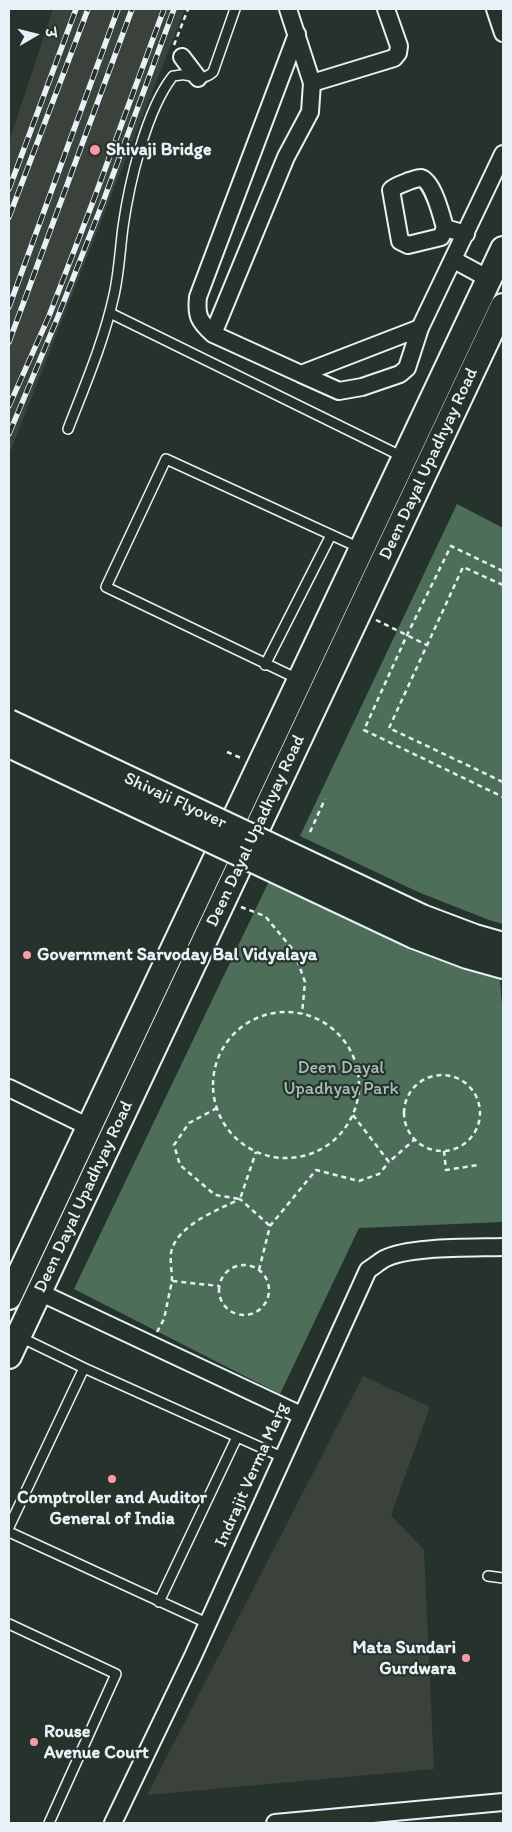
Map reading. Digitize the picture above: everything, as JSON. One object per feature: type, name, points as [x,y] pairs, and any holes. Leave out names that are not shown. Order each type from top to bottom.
[{"type":"main road","name":"Deen Dayal Upadhyay Road","points":[[13,1346],[359,612],[416,463],[489,279],[503,249]]},
{"type":"main road","name":"Deen Dayal Upadhyay Road","points":[[9,1297],[362,549],[416,463],[503,306]]},
{"type":"main road","name":"Shivaji Flyover","points":[[9,722],[418,927]]},
{"type":"main road","name":"Shivaji Flyover","points":[[9,745],[418,927]]},
{"type":"main road","points":[[418,927],[503,944]]},
{"type":"main road","points":[[418,927],[467,956],[503,966]]},
{"type":"street","points":[[213,334],[286,157],[310,112],[312,83],[288,9]]},
{"type":"street","points":[[312,83],[394,58],[398,53],[398,46],[386,9]]},
{"type":"street","points":[[495,9],[503,32]]},
{"type":"street","points":[[297,34],[198,297],[197,311],[201,324],[213,334],[339,391],[362,388],[400,374],[407,368],[420,328],[503,154]]},
{"type":"street","points":[[182,56],[198,78]]},
{"type":"street","points":[[445,228],[466,234]]},
{"type":"street","points":[[454,260],[489,279]]},
{"type":"street","points":[[301,374],[420,328]]},
{"type":"street","points":[[9,1088],[89,1127]]},
{"type":"street","name":"Indrajit Verma Marg","points":[[113,1823],[207,1623],[368,1270],[385,1258],[404,1253],[426,1250],[503,1247]]},
{"type":"street","points":[[39,1292],[301,1415]]},
{"type":"street","points":[[275,1823],[350,1819],[503,1802]]},
{"type":"lane","points":[[68,429],[103,337],[110,313],[133,174],[151,114],[164,87],[173,76],[185,74],[198,78],[207,77],[212,72],[235,9]]},
{"type":"lane","points":[[110,313],[416,463]]},
{"type":"lane","points":[[300,680],[106,587],[166,459],[362,549]]},
{"type":"lane","points":[[265,664],[331,535]]},
{"type":"lane","points":[[13,1346],[84,1368],[282,1457]]},
{"type":"lane","points":[[9,1527],[84,1368]]},
{"type":"lane","points":[[159,1602],[237,1437]]},
{"type":"lane","points":[[9,1532],[207,1623]]},
{"type":"lane","points":[[488,1576],[503,1578]]},
{"type":"lane","points":[[9,1624],[116,1674],[49,1823]]},
{"type":"path","points":[[182,56],[171,53],[188,9]]},
{"type":"path","points":[[503,571],[451,546],[407,635],[364,730],[503,797]]},
{"type":"path","points":[[503,585],[464,566],[426,645],[390,728],[503,782]]},
{"type":"path","points":[[359,612],[426,645]]},
{"type":"path","points":[[228,752],[244,760]]},
{"type":"path","points":[[310,832],[325,800]]},
{"type":"path","points":[[224,900],[265,916],[294,951],[305,982],[302,1014]]},
{"type":"path","points":[[286,1012],[302,1014],[316,1018],[331,1027],[352,1054],[358,1071],[358,1097],[353,1115],[340,1135],[326,1146],[298,1158],[281,1158],[256,1152],[235,1137],[224,1124],[217,1108],[213,1087],[215,1069],[222,1049],[233,1035],[249,1022],[265,1015],[286,1012]]},
{"type":"path","points":[[440,1075],[453,1077],[464,1083],[473,1092],[478,1104],[479,1118],[475,1130],[467,1141],[456,1148],[444,1151],[430,1149],[415,1139],[408,1130],[404,1108],[408,1096],[416,1085],[427,1078],[440,1075]]},
{"type":"path","points":[[217,1108],[189,1123],[174,1146],[180,1165],[215,1195],[240,1199],[270,1226]]},
{"type":"path","points":[[353,1115],[389,1162]]},
{"type":"path","points":[[259,1270],[270,1226],[316,1170],[359,1181],[379,1174],[389,1162],[415,1139]]},
{"type":"path","points":[[444,1151],[446,1170],[478,1165]]},
{"type":"path","points":[[150,1344],[164,1319],[172,1281],[171,1253],[178,1236],[200,1219],[240,1199],[256,1152]]},
{"type":"path","points":[[247,1265],[259,1270],[267,1280],[269,1293],[264,1305],[254,1313],[241,1316],[229,1311],[221,1301],[219,1286],[224,1276],[234,1267],[247,1265]]},
{"type":"path","points":[[172,1281],[219,1286]]},
{"type":"shaded area","points":[[53,9],[185,9],[9,455],[9,142]]},
{"type":"shaded area","points":[[363,1376],[430,1407],[391,1515],[424,1550],[434,1769],[147,1795]]},
{"type":"green space","points":[[457,504],[503,528],[503,924],[418,892],[300,836]]},
{"type":"green space","name":"Deen Dayal Upadhyay Park","points":[[270,879],[427,953],[500,979],[503,1020],[503,1222],[359,1228],[280,1394],[74,1289]]},
{"type":"railway","points":[[9,189],[76,9]]},
{"type":"railway","points":[[9,217],[88,9]]},
{"type":"railway","points":[[9,307],[118,9]]},
{"type":"railway","points":[[9,342],[132,9]]},
{"type":"railway","points":[[9,406],[49,316],[164,9]]},
{"type":"railway","points":[[9,434],[103,202],[174,9]]},
{"type":"place","name":"Shivaji Bridge","points":[[95,150]]},
{"type":"place","name":"Government Sarvoday Bal Vidyalaya","points":[[27,955]]},
{"type":"place","name":"Comptroller and Auditor General of India","points":[[112,1479]]},
{"type":"place","name":"Mata Sundari Gurdwara","points":[[466,1658]]},
{"type":"place","name":"Rouse Avenue Court","points":[[34,1742]]}]
